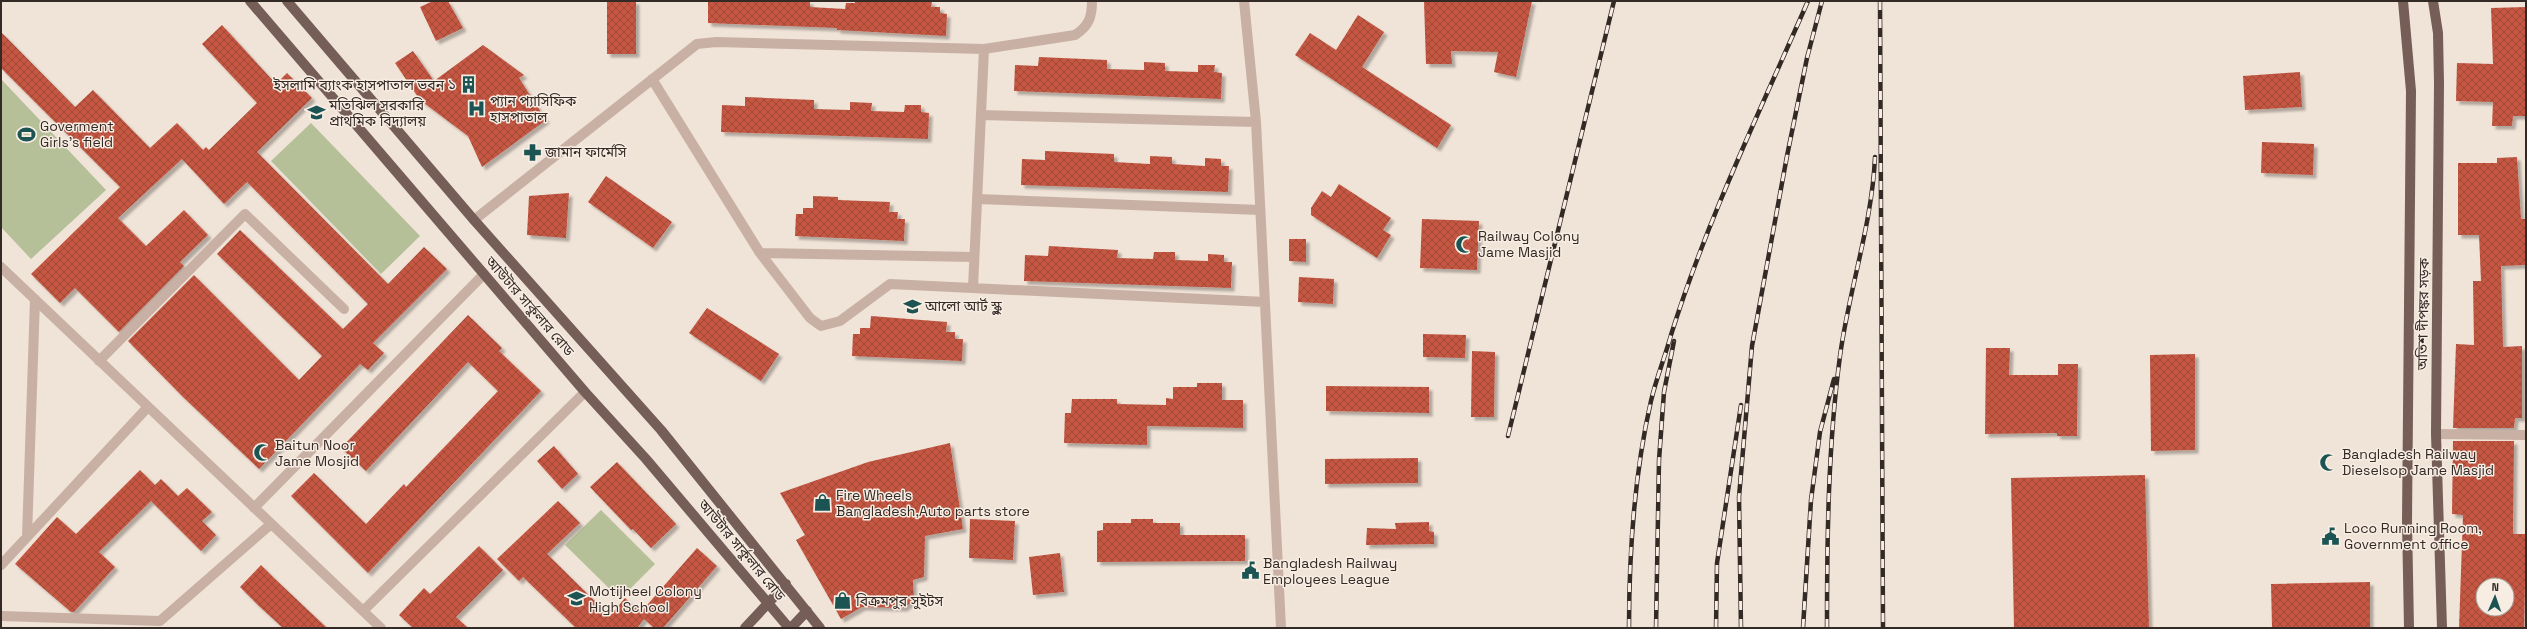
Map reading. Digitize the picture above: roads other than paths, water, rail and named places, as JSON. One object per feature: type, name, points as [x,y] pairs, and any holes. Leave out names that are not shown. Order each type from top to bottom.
[{"type":"main road","name":"আউটার সার্কুলার রোড","points":[[250,1],[585,392],[646,459],[790,628]]},
{"type":"main road","name":"আউটার সার্কুলার রোড","points":[[287,1],[474,220],[661,430],[820,628]]},
{"type":"main road","name":"অতিশ দীপঙ্কর সড়ক","points":[[2403,1],[2411,91],[2407,513],[2409,628]]},
{"type":"main road","name":"অতিশ দীপঙ্কর সড়ক","points":[[2433,1],[2438,34],[2439,82],[2436,434],[2442,628]]},
{"type":"main road","points":[[745,628],[786,584]]},
{"type":"main road","points":[[790,628],[807,611]]},
{"type":"street","points":[[474,220],[697,44],[716,42],[984,48],[1076,35],[1086,28],[1092,15],[1092,1]]},
{"type":"street","points":[[1244,1],[1256,122],[1281,628]]},
{"type":"street","points":[[973,288],[984,48]]},
{"type":"street","points":[[652,79],[760,252],[810,318],[821,326],[840,321],[890,284],[1265,302]]},
{"type":"street","points":[[981,115],[1256,122]]},
{"type":"street","points":[[977,199],[1260,210]]},
{"type":"street","points":[[99,361],[245,214],[344,309]]},
{"type":"street","points":[[760,252],[974,257]]},
{"type":"street","points":[[1,267],[147,408],[381,628]]},
{"type":"street","points":[[254,508],[484,274]]},
{"type":"street","points":[[27,537],[35,299]]},
{"type":"street","points":[[363,611],[585,392]]},
{"type":"street","points":[[1,565],[147,408]]},
{"type":"street","points":[[2436,434],[2526,435]]},
{"type":"street","points":[[1,616],[160,621],[271,524]]},
{"type":"railway","points":[[1508,436],[1614,1]]},
{"type":"railway","points":[[1629,628],[1631,542],[1637,485],[1640,457],[1655,384],[1685,292],[1701,250],[1735,166],[1808,1]]},
{"type":"railway","points":[[1741,628],[1739,497],[1752,346],[1787,156],[1807,58],[1822,1]]},
{"type":"railway","points":[[1880,1],[1883,628]]},
{"type":"railway","points":[[1827,628],[1829,492],[1836,390],[1844,331],[1870,207],[1875,157]]},
{"type":"railway","points":[[1656,628],[1659,460],[1664,392],[1674,341]]},
{"type":"railway","points":[[1803,628],[1811,500],[1820,432],[1834,379]]},
{"type":"railway","points":[[1716,628],[1717,563],[1741,405]]},
{"type":"place","name":"ইসলামি ব্যাংক হাসপাতাল ভবন ১","points":[[469,85]]},
{"type":"place","name":"প্যান প্যাসিফিক হাসপাতাল","points":[[477,109]]},
{"type":"place","name":"মতিঝিল সরকারি প্রাথমিক বিদ্যালয়","points":[[316,113]]},
{"type":"place","name":"Goverment Girls's field","points":[[27,134]]},
{"type":"place","name":"জামান ফার্মেসি","points":[[532,152]]},
{"type":"place","name":"Railway Colony Jame Masjid","points":[[1465,244]]},
{"type":"place","name":"আলো আর্ট স্কুল","points":[[912,306]]},
{"type":"place","name":"Baitun Noor Jame Mosjid","points":[[262,453]]},
{"type":"place","name":"Bangladesh Railway Dieselsop Jame Masjid","points":[[2329,462]]},
{"type":"place","name":"Fire Wheels Bangladesh,Auto parts store","points":[[823,503]]},
{"type":"place","name":"Loco Running Room, Government office","points":[[2331,536]]},
{"type":"place","name":"Bangladesh Railway Employees League","points":[[1250,571]]},
{"type":"place","name":"Motijheel Colony High School","points":[[576,599]]},
{"type":"place","name":"বিক্রমপুর সুইটস","points":[[843,601]]}]
